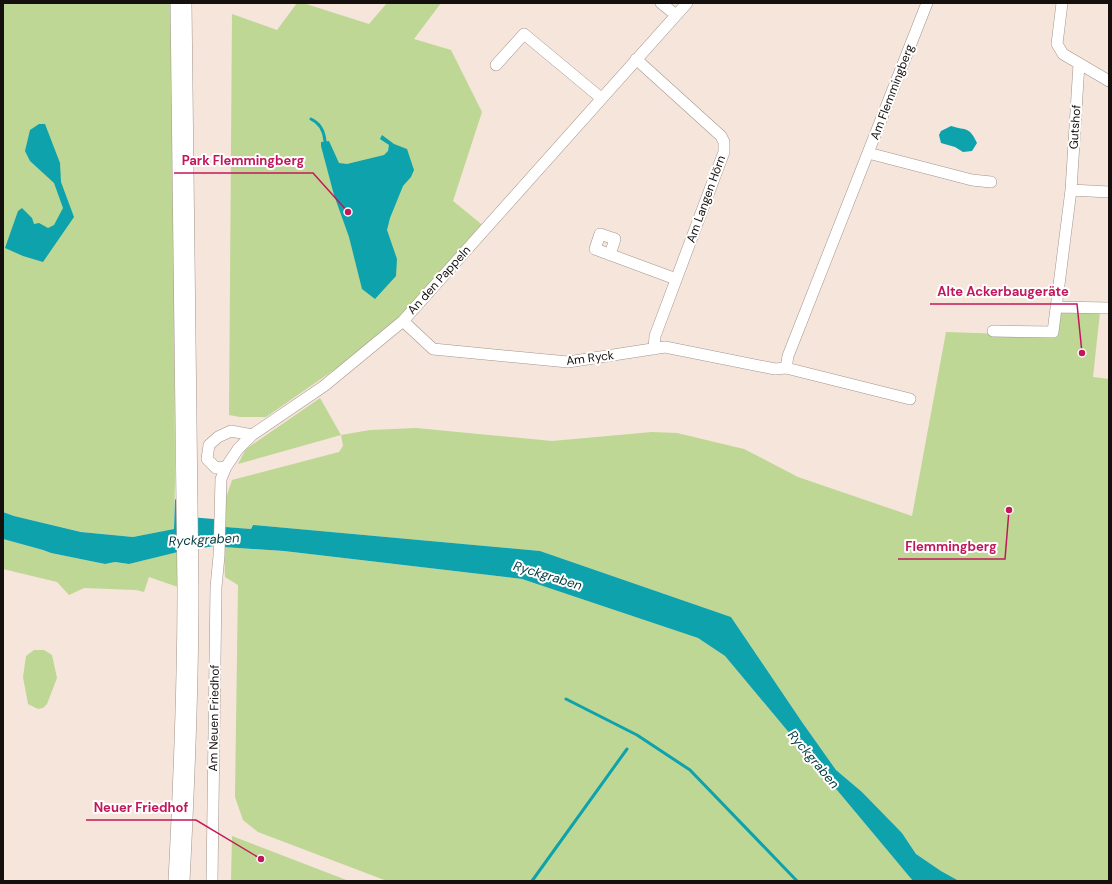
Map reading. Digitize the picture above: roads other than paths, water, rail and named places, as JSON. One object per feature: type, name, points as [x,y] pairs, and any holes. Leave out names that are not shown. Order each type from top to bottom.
[{"type":"highway","points":[[179,881],[188,688],[188,491],[181,3]]},
{"type":"street","points":[[661,3],[676,15]]},
{"type":"street","name":"An den Pappeln","points":[[219,516],[221,479],[226,467],[238,449],[252,435],[324,386],[403,321],[687,3]]},
{"type":"street","name":"Am Flemmingberg","points":[[927,3],[868,153],[972,180],[991,182]]},
{"type":"street","points":[[1062,3],[1057,44],[1063,54],[1109,81]]},
{"type":"street","points":[[496,65],[524,34],[602,98]]},
{"type":"street","name":"Am Langen Hörn","points":[[636,59],[721,136],[724,142],[724,152],[655,336],[654,349]]},
{"type":"street","name":"Gutshof","points":[[1071,190],[1079,64]]},
{"type":"street","points":[[786,368],[788,356],[868,153]]},
{"type":"street","points":[[993,332],[1053,332],[1071,190],[1109,192]]},
{"type":"street","points":[[610,255],[676,279]]},
{"type":"street","points":[[1056,307],[1109,308]]},
{"type":"street","name":"Am Ryck","points":[[403,321],[433,349],[568,362],[664,348],[775,369],[786,368],[910,399]]},
{"type":"street","points":[[226,467],[216,468],[207,459],[209,445],[218,436],[231,431],[252,435]]},
{"type":"street","name":"Am Neuen Friedhof","points":[[212,881],[216,587],[219,556],[219,516]]},
{"type":"water","points":[[39,124],[45,124],[60,163],[61,182],[74,217],[43,262],[23,256],[5,248],[18,211],[22,208],[32,218],[34,224],[39,223],[48,228],[54,225],[63,208],[54,183],[30,161],[25,151],[30,130]]},
{"type":"water","points":[[951,126],[967,130],[972,134],[977,143],[972,151],[963,152],[955,147],[941,143],[939,135],[941,131]]},
{"type":"water","points":[[382,135],[394,144],[407,149],[414,170],[411,177],[403,186],[390,218],[387,230],[397,259],[396,276],[375,299],[362,289],[349,237],[334,195],[321,142],[329,141],[339,163],[347,164],[384,155],[388,151],[389,145],[380,139]]},
{"type":"water","name":"Ryckgraben","points":[[178,496],[178,516],[225,520],[225,527],[251,529],[253,525],[540,551],[731,617],[836,770],[862,792],[902,833],[916,854],[959,881],[913,881],[725,656],[698,638],[522,579],[284,551],[214,546],[178,552],[129,564],[115,562],[105,564],[51,553],[3,539],[3,512],[81,532],[133,537],[174,529],[175,500]]},
{"type":"waterway","points":[[311,119],[321,128],[325,141]]},
{"type":"waterway","points":[[566,699],[637,735],[690,770],[797,881]]},
{"type":"waterway","points":[[532,881],[627,749]]},
{"type":"place","name":"Park Flemmingberg","points":[[348,212]]},
{"type":"place","name":"Alte Ackerbaugeräte","points":[[1082,353]]},
{"type":"place","name":"Flemmingberg","points":[[1009,510]]},
{"type":"place","name":"Neuer Friedhof","points":[[261,859]]}]
